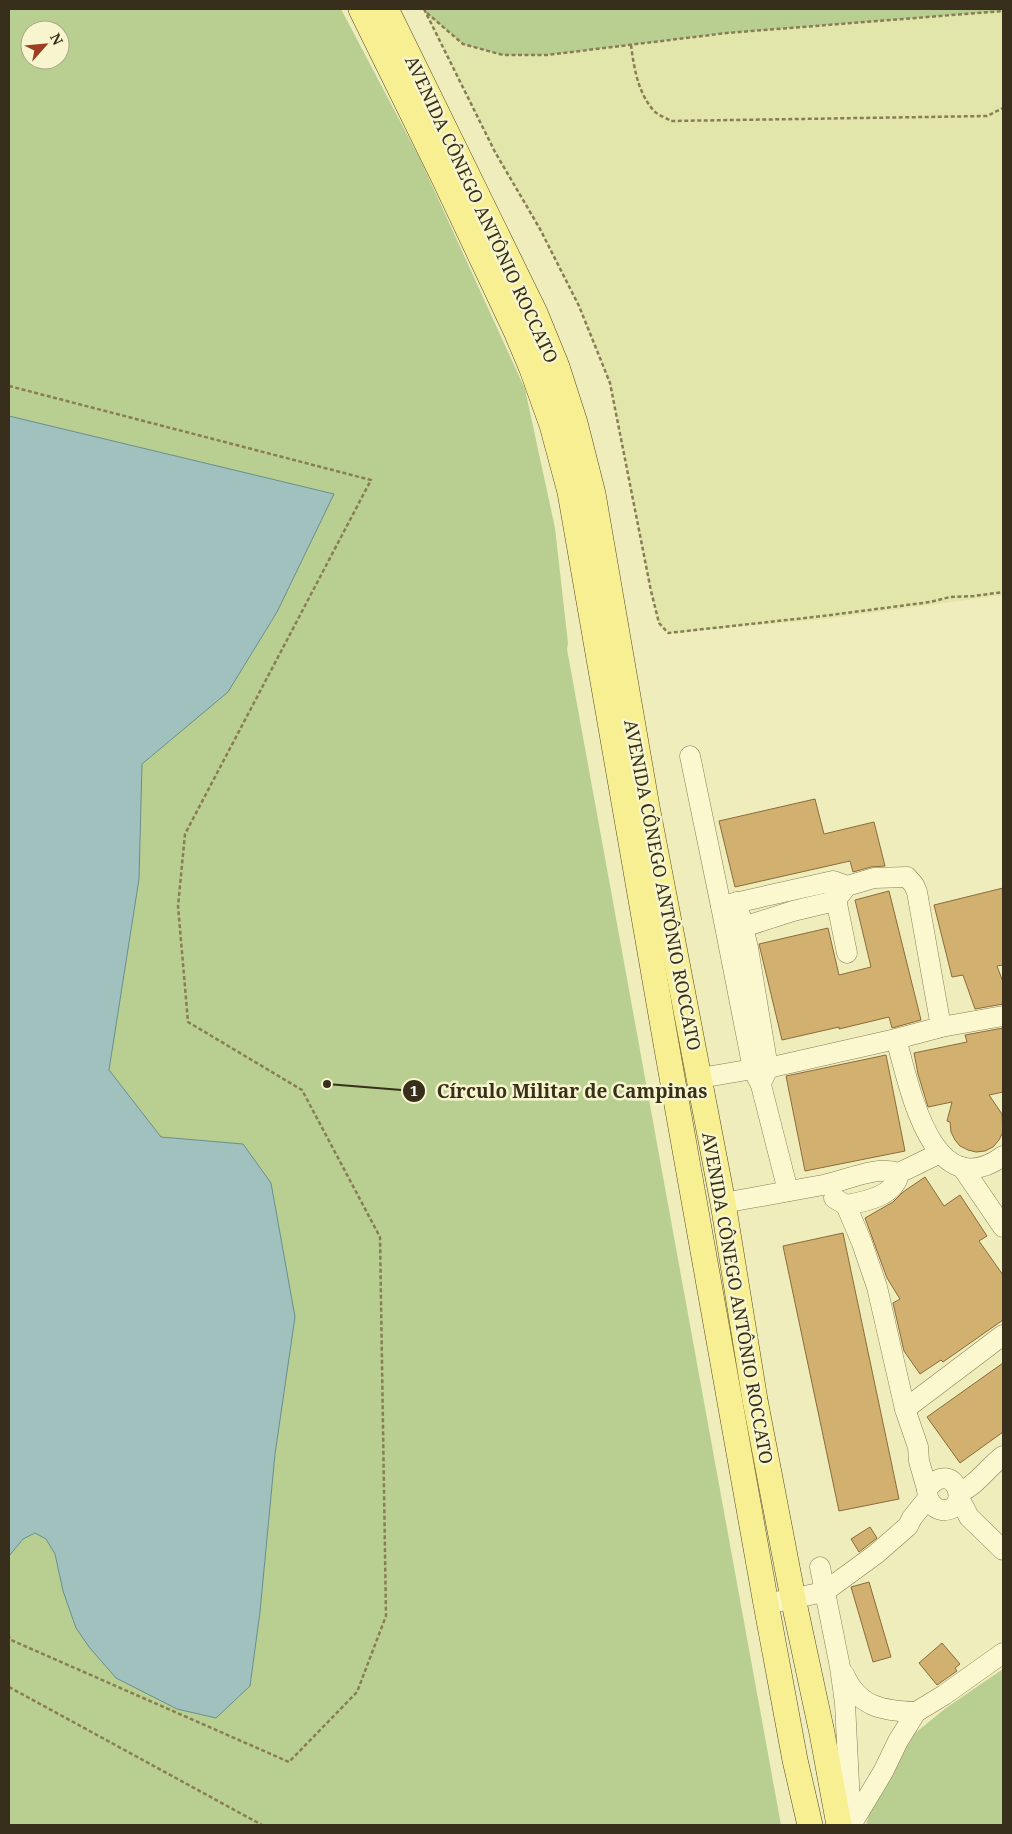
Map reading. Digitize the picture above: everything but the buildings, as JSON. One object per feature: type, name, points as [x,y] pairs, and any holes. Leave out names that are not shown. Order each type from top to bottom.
[{"type":"main road","name":"AVENIDA CÔNEGO ANTÔNIO ROCCATO","points":[[361,9],[516,331],[552,425],[570,492],[766,1604],[795,1760],[810,1825]]},
{"type":"main road","name":"AVENIDA CÔNEGO ANTÔNIO ROCCATO","points":[[386,9],[534,313],[557,367],[575,423],[593,494],[647,807],[700,1078],[755,1400],[839,1825]]},
{"type":"street","points":[[690,756],[735,929],[760,1074],[788,1190]]},
{"type":"street","points":[[735,929],[793,911],[838,889],[874,878],[907,877],[914,885],[926,937],[941,1026]]},
{"type":"street","points":[[729,904],[838,889]]},
{"type":"street","points":[[838,889],[847,953]]},
{"type":"street","points":[[700,1078],[760,1074],[941,1026],[1003,1016]]},
{"type":"street","points":[[896,1039],[918,1114],[931,1142],[940,1153],[951,1162],[962,1167],[974,1168],[988,1165],[1003,1156]]},
{"type":"street","points":[[722,1203],[824,1185],[880,1171],[899,1173],[940,1153]]},
{"type":"street","points":[[962,1167],[1003,1228]]},
{"type":"street","points":[[824,1185],[837,1201],[846,1205],[868,1200],[888,1191],[895,1185],[899,1173]]},
{"type":"street","points":[[846,1205],[862,1243],[877,1287],[905,1409],[918,1447],[945,1495],[1003,1550]]},
{"type":"street","points":[[905,1409],[1003,1335]]},
{"type":"street","points":[[766,1604],[824,1592],[876,1554],[908,1526],[912,1518],[945,1495],[969,1488],[996,1461]]},
{"type":"street","points":[[820,1567],[840,1666],[845,1703],[851,1825]]},
{"type":"street","points":[[851,1825],[916,1712],[944,1695],[1003,1653]]},
{"type":"street","points":[[840,1666],[854,1693],[866,1701],[887,1710],[916,1712]]},
{"type":"path","points":[[425,10],[463,44],[503,55],[547,55],[727,33],[1003,11]]},
{"type":"path","points":[[425,10],[495,152],[540,229],[580,306],[610,383],[653,599],[659,623],[668,633],[823,616],[930,602],[950,597],[1003,592]]},
{"type":"path","points":[[631,45],[640,90],[655,112],[671,121],[987,116],[1003,108]]},
{"type":"path","points":[[9,386],[371,480],[185,834],[178,906],[188,1022],[302,1090],[380,1237],[386,1616],[357,1692],[289,1762],[9,1638]]},
{"type":"path","points":[[9,1687],[262,1825]]},
{"type":"green space","points":[[9,9],[341,9],[420,159],[525,389],[555,528],[568,643],[567,649],[781,1825],[9,1825]]},
{"type":"green space","points":[[424,9],[1003,9],[1003,11],[727,33],[547,55],[503,55],[463,44],[425,12]]},
{"type":"green space","points":[[1003,11],[1003,595],[827,619],[668,633],[659,623],[651,591],[610,383],[579,306],[540,229],[495,152],[425,12],[463,44],[547,55],[727,33]]},
{"type":"green space","points":[[1003,1669],[1003,1825],[866,1825],[871,1806],[909,1738],[946,1708]]},
{"type":"water","points":[[9,416],[334,494],[277,612],[228,692],[142,764],[139,879],[109,1070],[161,1137],[243,1144],[271,1183],[295,1317],[275,1454],[260,1612],[250,1686],[216,1718],[177,1709],[116,1678],[89,1647],[76,1628],[63,1591],[55,1554],[46,1539],[35,1533],[23,1539],[9,1556]]},
{"type":"place","name":"Círculo Militar de Campinas","points":[[327,1084]]}]
